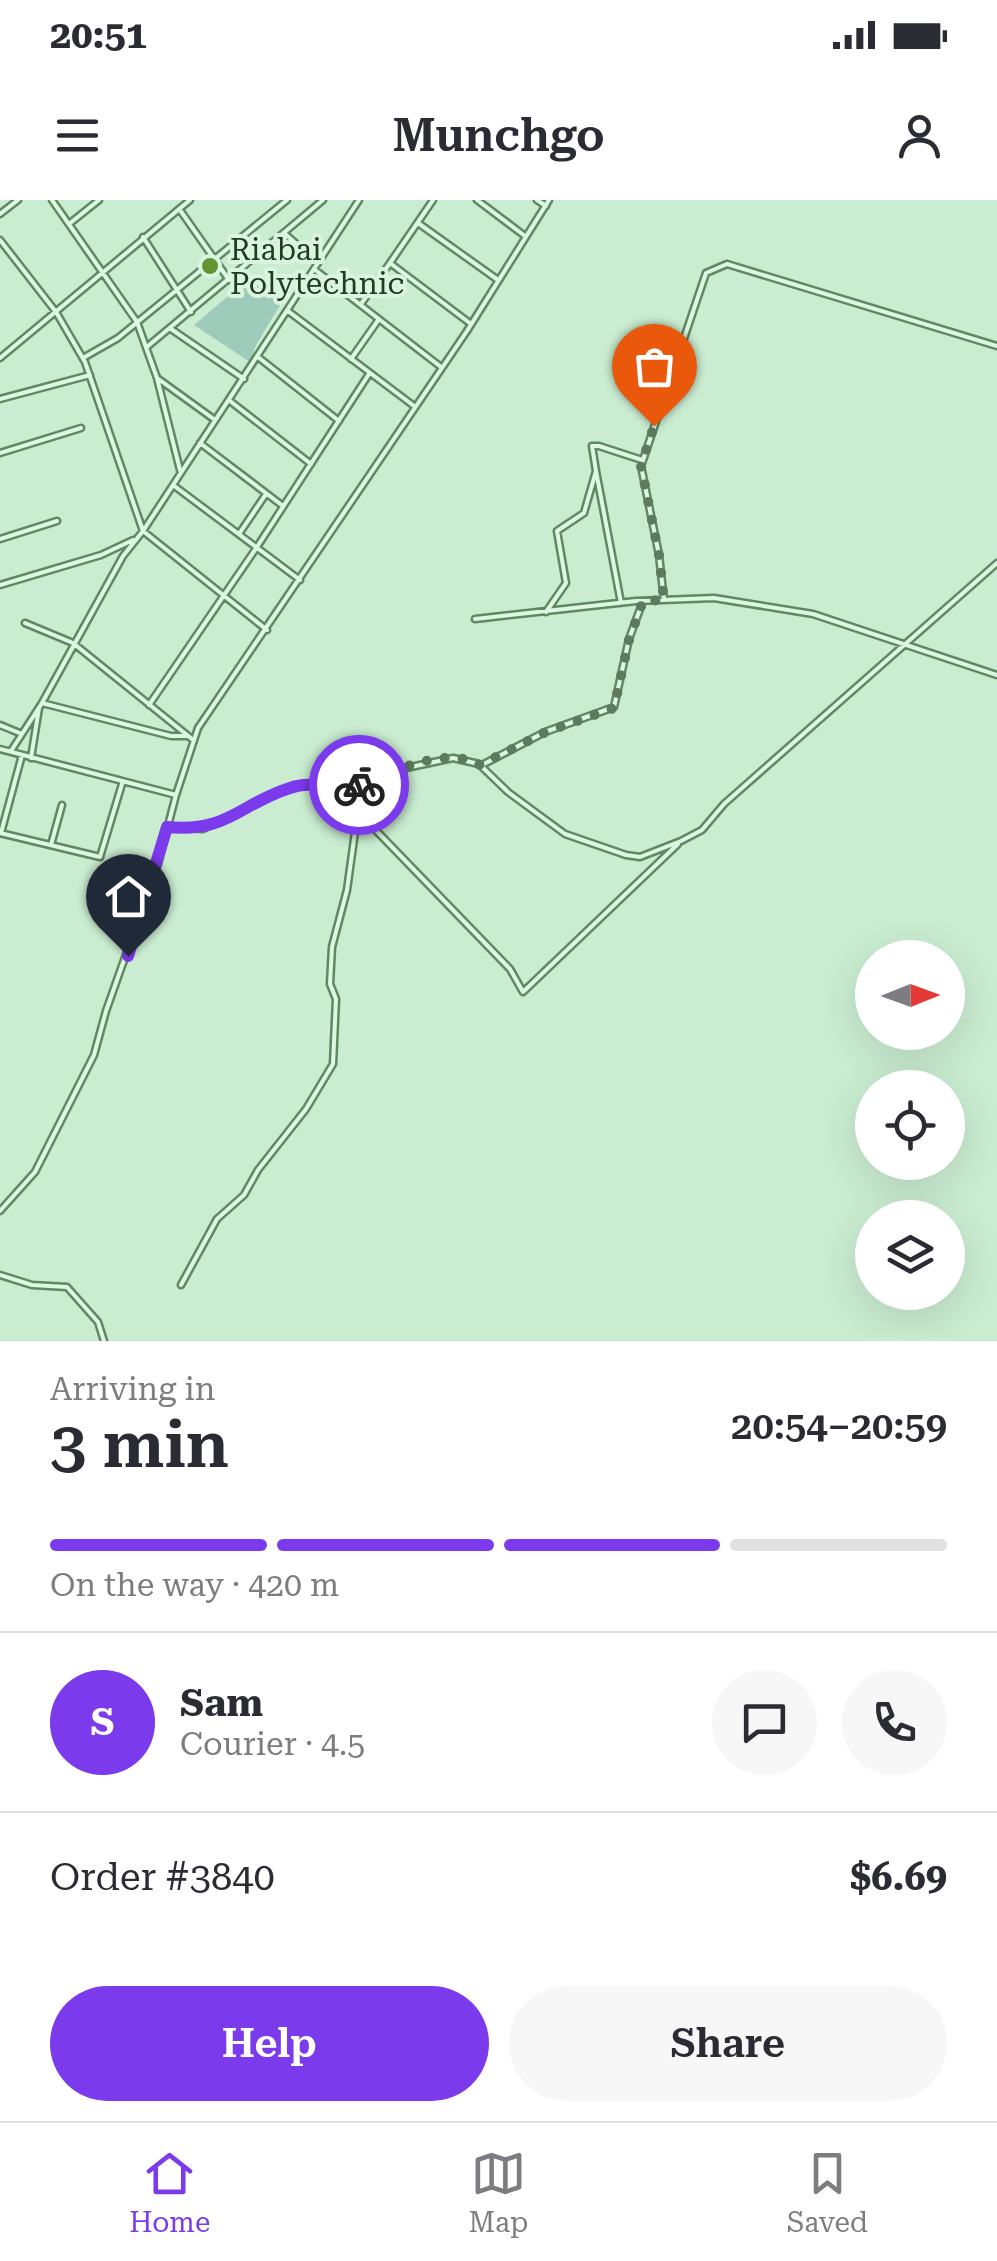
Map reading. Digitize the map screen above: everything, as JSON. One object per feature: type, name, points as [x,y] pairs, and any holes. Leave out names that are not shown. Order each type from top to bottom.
[{"type":"street","points":[[0,214],[18,200]]},
{"type":"street","points":[[52,200],[136,322],[148,346],[180,472]]},
{"type":"street","points":[[69,224],[100,200]]},
{"type":"street","points":[[0,358],[190,200]]},
{"type":"street","points":[[83,358],[136,322],[288,200]]},
{"type":"street","points":[[148,346],[323,200]]},
{"type":"street","points":[[0,585],[101,555],[143,531],[359,200]]},
{"type":"street","points":[[360,305],[433,200]]},
{"type":"street","points":[[476,200],[527,237]]},
{"type":"street","points":[[0,1212],[38,1167],[94,1055],[167,827],[190,737],[300,580],[527,237],[548,203],[537,200]]},
{"type":"street","points":[[179,208],[229,280]]},
{"type":"street","points":[[418,222],[498,280]]},
{"type":"street","points":[[284,233],[318,263]]},
{"type":"street","points":[[143,237],[191,312]]},
{"type":"street","points":[[0,240],[56,312],[83,358],[143,531],[266,630]]},
{"type":"street","points":[[390,264],[470,324]]},
{"type":"street","points":[[664,600],[642,460],[706,273],[720,266],[733,266],[997,346]]},
{"type":"street","points":[[314,270],[442,367]]},
{"type":"street","points":[[288,311],[414,406]]},
{"type":"street","points":[[350,359],[378,319]]},
{"type":"street","points":[[170,329],[244,379]]},
{"type":"street","points":[[258,357],[339,421]]},
{"type":"street","points":[[149,705],[369,374]]},
{"type":"street","points":[[0,399],[90,375]]},
{"type":"street","points":[[157,378],[215,420]]},
{"type":"street","points":[[230,400],[310,464]]},
{"type":"street","points":[[0,453],[80,428]]},
{"type":"street","points":[[200,443],[283,506]]},
{"type":"street","points":[[621,603],[590,449],[595,445],[642,460]]},
{"type":"street","points":[[546,612],[566,583],[558,528],[584,513],[596,470]]},
{"type":"street","points":[[172,484],[300,580]]},
{"type":"street","points":[[239,534],[266,494]]},
{"type":"street","points":[[0,540],[57,521]]},
{"type":"street","points":[[10,751],[133,540]]},
{"type":"street","points":[[167,827],[204,829],[291,787],[350,787],[431,762],[463,759],[480,765],[508,792],[570,836],[640,856],[682,841],[707,826],[728,801],[997,562]]},
{"type":"street","points":[[475,619],[643,601],[714,598],[813,614],[997,675]]},
{"type":"street","points":[[480,765],[546,732],[614,708],[629,640],[643,601]]},
{"type":"street","points":[[25,623],[73,642],[190,737]]},
{"type":"street","points":[[40,705],[190,737]]},
{"type":"street","points":[[31,758],[40,705]]},
{"type":"street","points":[[0,726],[22,734]]},
{"type":"street","points":[[0,749],[176,795]]},
{"type":"street","points":[[22,755],[1,833],[102,856],[122,782]]},
{"type":"street","points":[[350,787],[363,815],[510,970],[523,992],[682,841]]},
{"type":"street","points":[[52,845],[62,805]]},
{"type":"street","points":[[181,1285],[217,1220],[244,1195],[334,1064],[336,999],[330,984],[332,947],[355,832],[363,815]]},
{"type":"street","points":[[0,1275],[32,1286],[67,1287],[98,1322],[104,1341]]},
{"type":"green space","points":[[248,279],[282,302],[250,362],[194,325]]},
{"type":"way so far","points":[[359,785],[406,768],[452,758],[480,765],[546,732],[614,708],[629,640],[643,601],[664,600],[641,466],[654,426]]},
{"type":"place","name":"Riabai Polytechnic","points":[[210,266]]},
{"type":"route","points":[[128,956],[167,827],[204,829],[291,787],[359,785]]}]
